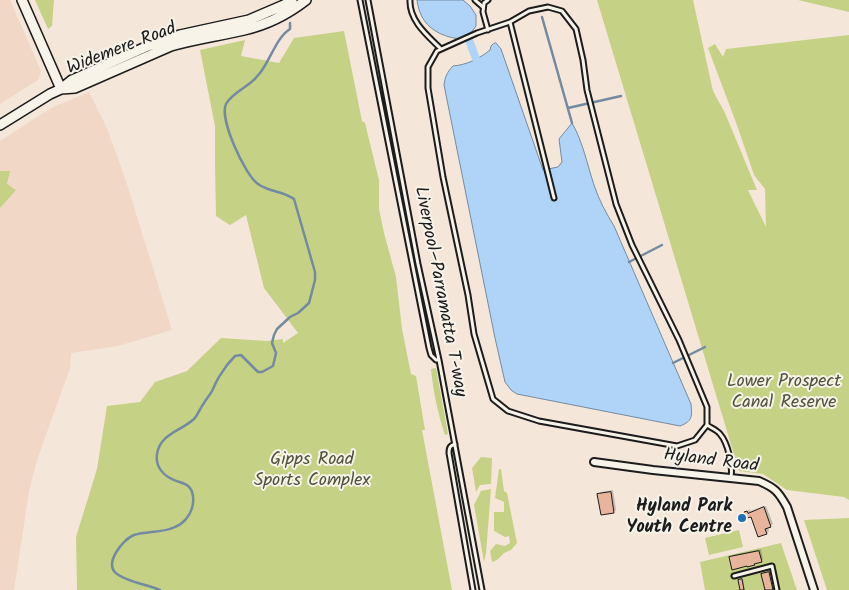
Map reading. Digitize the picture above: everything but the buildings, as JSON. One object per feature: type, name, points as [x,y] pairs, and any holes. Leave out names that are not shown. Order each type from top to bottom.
[{"type":"main road","points":[[22,0],[61,89]]},
{"type":"main road","name":"Widemere Road","points":[[250,24],[292,0]]},
{"type":"main road","name":"Widemere Road","points":[[0,125],[61,89],[75,88],[171,46],[250,24],[276,19],[305,1]]},
{"type":"street","name":"Hyland Road","points":[[594,462],[759,481],[772,486],[780,494],[786,507],[814,590]]},
{"type":"lane","points":[[360,0],[429,348],[432,357],[439,360]]},
{"type":"lane","name":"Liverpool–Parramatta T-way","points":[[368,0],[482,590]]},
{"type":"lane","points":[[410,0],[413,16],[421,30],[441,49]]},
{"type":"lane","points":[[475,0],[484,7]]},
{"type":"lane","points":[[488,0],[484,3],[483,12],[488,30]]},
{"type":"lane","points":[[548,7],[562,11],[576,29],[583,60],[586,90],[616,204],[632,245],[679,340],[708,407],[707,425],[695,440],[677,446],[539,421],[508,411],[493,399],[474,334],[468,295],[443,177],[428,88],[428,67],[437,51],[488,30],[510,22],[529,11],[548,7]]},
{"type":"lane","points":[[510,22],[554,198]]},
{"type":"lane","points":[[707,425],[722,435],[726,443],[730,458],[731,478]]},
{"type":"lane","points":[[455,444],[451,445],[449,453],[473,590]]},
{"type":"lane","points":[[734,576],[772,566],[777,590]]},
{"type":"shaded area","points":[[0,0],[10,0],[41,71],[38,80],[0,104]]},
{"type":"shaded area","points":[[89,92],[107,128],[126,181],[172,330],[118,346],[71,353],[70,368],[37,460],[29,491],[14,590],[0,590],[0,141],[51,108]]},
{"type":"green space","points":[[35,0],[54,0],[52,26],[48,29]]},
{"type":"green space","name":"Lower Prospect Canal Reserve","points":[[597,0],[693,0],[713,91],[725,113],[757,190],[748,190],[766,227],[765,189],[754,175],[708,48],[715,44],[723,57],[726,49],[849,35],[849,500],[844,497],[787,490],[763,474],[739,471]]},
{"type":"green space","points":[[798,0],[849,0],[849,12]]},
{"type":"green space","name":"Gipps Road Sports Complex","points":[[344,31],[362,121],[365,123],[379,180],[379,209],[396,277],[402,329],[411,374],[416,376],[425,430],[422,430],[452,590],[77,590],[76,537],[97,469],[107,406],[140,402],[155,382],[187,371],[221,338],[267,341],[283,339],[283,343],[298,333],[264,288],[246,215],[230,225],[216,216],[215,126],[200,50],[245,40],[241,56],[279,63],[294,38]]},
{"type":"green space","points":[[0,171],[10,171],[7,184],[16,190],[0,208]]},
{"type":"green space","points":[[436,368],[448,434],[445,435],[436,402],[432,377],[431,369]]},
{"type":"green space","points":[[481,457],[492,458],[491,484],[480,485],[476,492],[472,468]]},
{"type":"green space","points":[[499,469],[501,469],[504,491],[507,493],[517,543],[511,550],[492,562],[490,551],[496,544],[505,546],[510,543],[509,536],[505,537],[494,531],[494,512],[504,512],[504,502],[495,498]]},
{"type":"green space","points":[[491,489],[484,562],[474,505],[481,491]]},
{"type":"green space","points":[[849,518],[849,590],[827,590],[804,520]]},
{"type":"green space","points":[[739,530],[743,547],[709,555],[705,538]]},
{"type":"green space","points":[[781,543],[797,590],[705,590],[700,562]]},
{"type":"water","points":[[417,0],[463,0],[476,15],[476,26],[468,37],[464,38],[448,37],[441,34],[431,28],[424,20],[419,11]]},
{"type":"water","points":[[496,43],[501,49],[543,170],[558,167],[562,162],[559,139],[572,123],[576,130],[598,196],[614,226],[691,404],[691,418],[680,426],[517,394],[505,382],[444,85],[449,70],[453,66],[477,59]]},
{"type":"waterway","points":[[542,17],[572,123]]},
{"type":"waterway","points":[[160,590],[122,577],[113,570],[112,564],[116,552],[130,537],[178,526],[188,517],[191,511],[193,499],[190,488],[170,478],[161,470],[157,463],[159,447],[167,437],[195,417],[220,376],[235,356],[241,355],[258,372],[273,366],[276,353],[272,343],[274,335],[277,329],[290,317],[298,313],[309,303],[315,280],[315,272],[294,199],[285,194],[262,187],[253,179],[240,159],[226,122],[226,104],[260,73],[277,43],[290,29],[290,23]]},
{"type":"waterway","points":[[468,37],[476,59]]},
{"type":"waterway","points":[[568,108],[621,96]]},
{"type":"waterway","points":[[629,262],[662,245]]},
{"type":"waterway","points":[[673,363],[705,347]]},
{"type":"place","name":"Hyland Park Youth Centre","points":[[742,518]]}]
